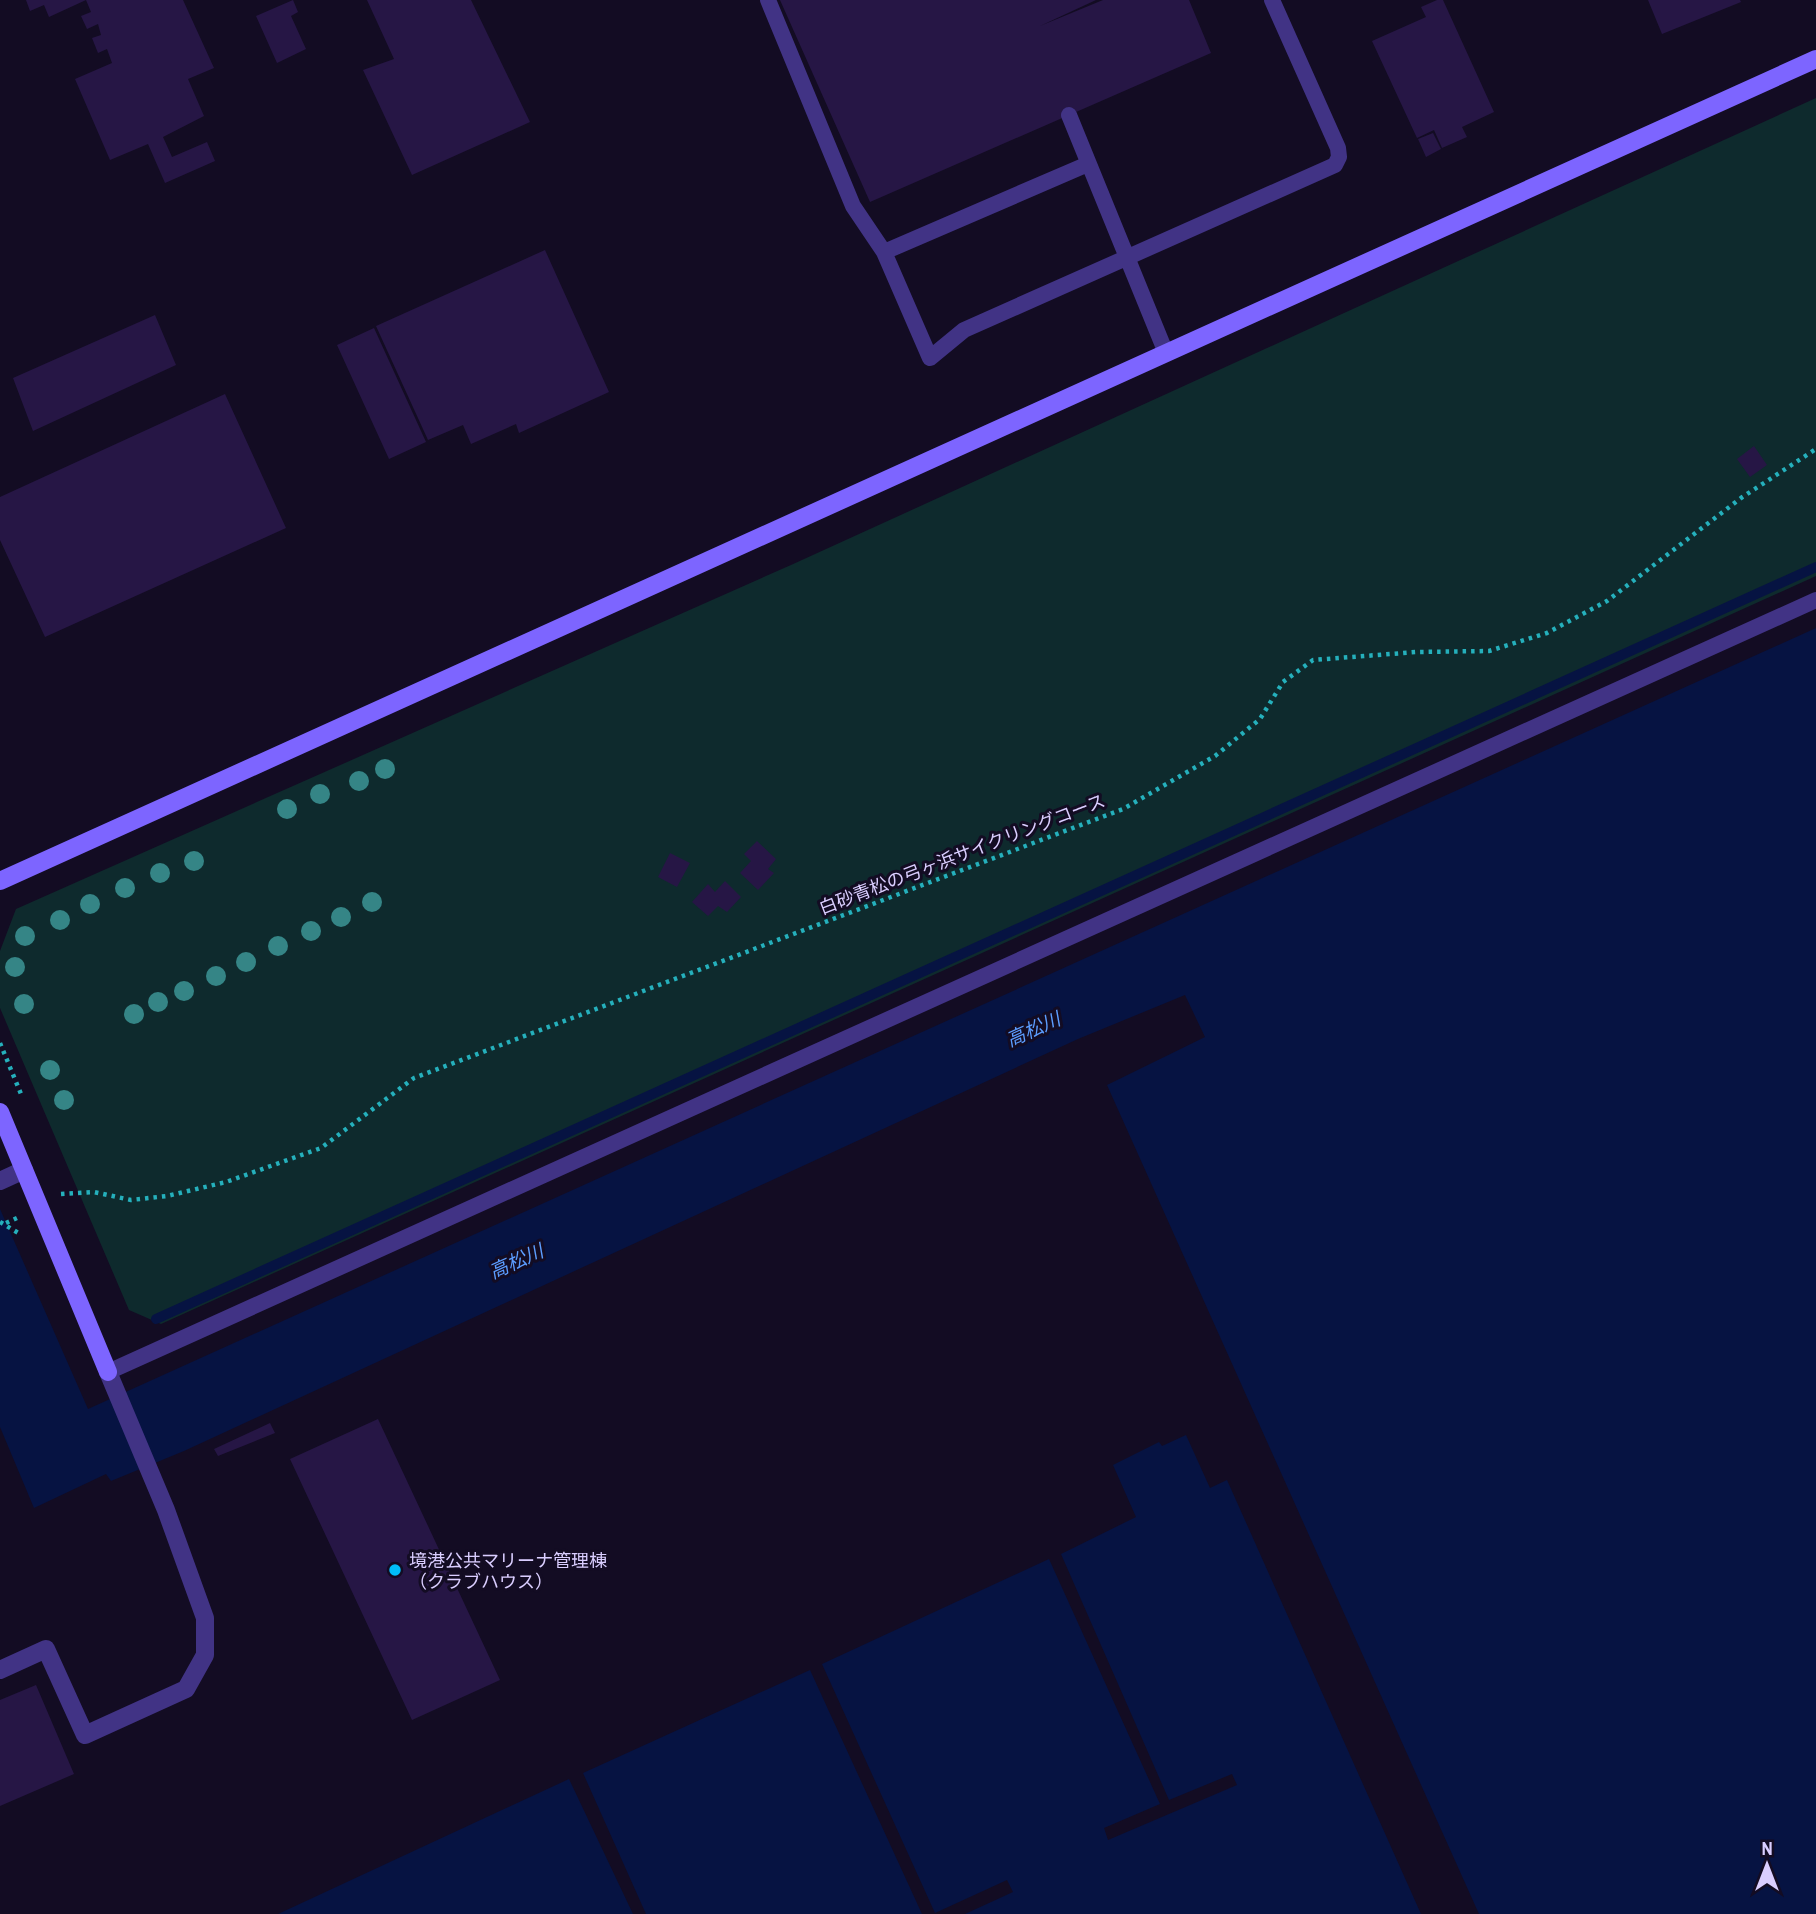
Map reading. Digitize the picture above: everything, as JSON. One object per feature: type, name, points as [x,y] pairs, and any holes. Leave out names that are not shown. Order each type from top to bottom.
[{"type":"street","points":[[0,881],[1816,59]]},
{"type":"street","points":[[0,1112],[147,1464],[205,1618],[205,1656],[186,1689],[85,1735],[46,1649],[0,1670]]},
{"type":"street","points":[[0,1181],[24,1170]]},
{"type":"lane","points":[[768,0],[853,206],[884,251],[930,358],[964,330],[1335,165],[1338,148],[1272,0]]},
{"type":"lane","points":[[1069,115],[1166,353]]},
{"type":"lane","points":[[884,251],[1088,164]]},
{"type":"lane","points":[[108,1372],[1816,600]]},
{"type":"path","name":"白砂青松の弓ヶ浜サイクリングコース","points":[[62,1193],[94,1192],[131,1200],[167,1196],[226,1182],[321,1148],[414,1078],[1123,809],[1215,756],[1260,719],[1283,682],[1313,660],[1416,652],[1489,651],[1547,633],[1607,601],[1741,498],[1816,449]]},
{"type":"path","points":[[0,1043],[23,1100]]},
{"type":"green space","points":[[1816,98],[1816,576],[161,1324],[129,1310],[0,1008],[0,951],[16,909],[791,565]]},
{"type":"water","name":"高松川","points":[[1816,628],[1816,1914],[1479,1914],[1107,1085],[1205,1037],[1185,995],[1078,1039],[184,1451],[111,1481],[106,1474],[34,1508],[0,1427],[0,1209],[88,1409]]},
{"type":"water","points":[[1186,1435],[1210,1488],[1227,1480],[1421,1914],[965,1914],[1013,1892],[1007,1880],[935,1913],[822,1664],[1049,1559],[1160,1804],[1104,1828],[1108,1840],[1237,1785],[1232,1774],[1169,1800],[1061,1554],[1136,1517],[1113,1465],[1159,1442],[1162,1446]]},
{"type":"water","points":[[810,1670],[922,1914],[646,1914],[583,1773]]},
{"type":"water","points":[[569,1779],[633,1914],[278,1914]]},
{"type":"building","points":[[26,0],[86,0],[49,17],[44,5],[30,11]]},
{"type":"building","points":[[86,0],[183,0],[214,68],[188,79],[204,116],[163,137],[172,157],[207,142],[215,161],[165,183],[148,144],[110,160],[75,79],[112,63],[107,49],[98,53],[92,38],[101,35],[98,24],[87,29],[81,16],[91,12]]},
{"type":"building","points":[[293,0],[298,12],[291,16],[306,49],[277,63],[256,16]]},
{"type":"building","points":[[367,0],[471,0],[530,122],[412,175],[363,70],[394,59]]},
{"type":"building","points":[[780,0],[1096,0],[1040,26],[1103,0],[1189,0],[1211,53],[870,202]]},
{"type":"building","points":[[1443,0],[1494,112],[1462,127],[1467,137],[1442,148],[1434,130],[1417,138],[1372,41],[1426,17],[1421,7]]},
{"type":"building","points":[[1648,0],[1740,0],[1741,2],[1662,34]]},
{"type":"building","points":[[1433,133],[1441,149],[1426,157],[1418,139]]},
{"type":"building","points":[[545,250],[609,392],[519,433],[516,424],[471,444],[463,425],[428,440],[376,326]]},
{"type":"building","points":[[155,315],[176,365],[33,431],[13,378]]},
{"type":"building","points":[[374,328],[426,442],[389,459],[337,345]]},
{"type":"building","points":[[225,394],[286,528],[45,637],[0,540],[0,497]]},
{"type":"building","points":[[1754,446],[1767,465],[1750,477],[1737,459]]},
{"type":"building","points":[[757,841],[776,859],[768,869],[774,873],[758,890],[740,873],[751,861],[744,854]]},
{"type":"building","points":[[670,853],[690,863],[677,887],[658,877]]},
{"type":"building","points":[[725,881],[741,897],[727,912],[718,906],[708,916],[692,902],[708,884],[715,892]]},
{"type":"building","name":"境港公共マリーナ管理棟 （クラブハウス）","points":[[378,1419],[500,1680],[412,1720],[290,1459]]},
{"type":"building","points":[[270,1423],[275,1433],[218,1456],[214,1449]]},
{"type":"building","points":[[36,1685],[74,1774],[0,1806],[0,1700]]},
{"type":"waterway","points":[[156,1319],[1816,567]]},
{"type":"place","name":"境港公共マリーナ管理棟 （クラブハウス）","points":[[395,1570]]}]
